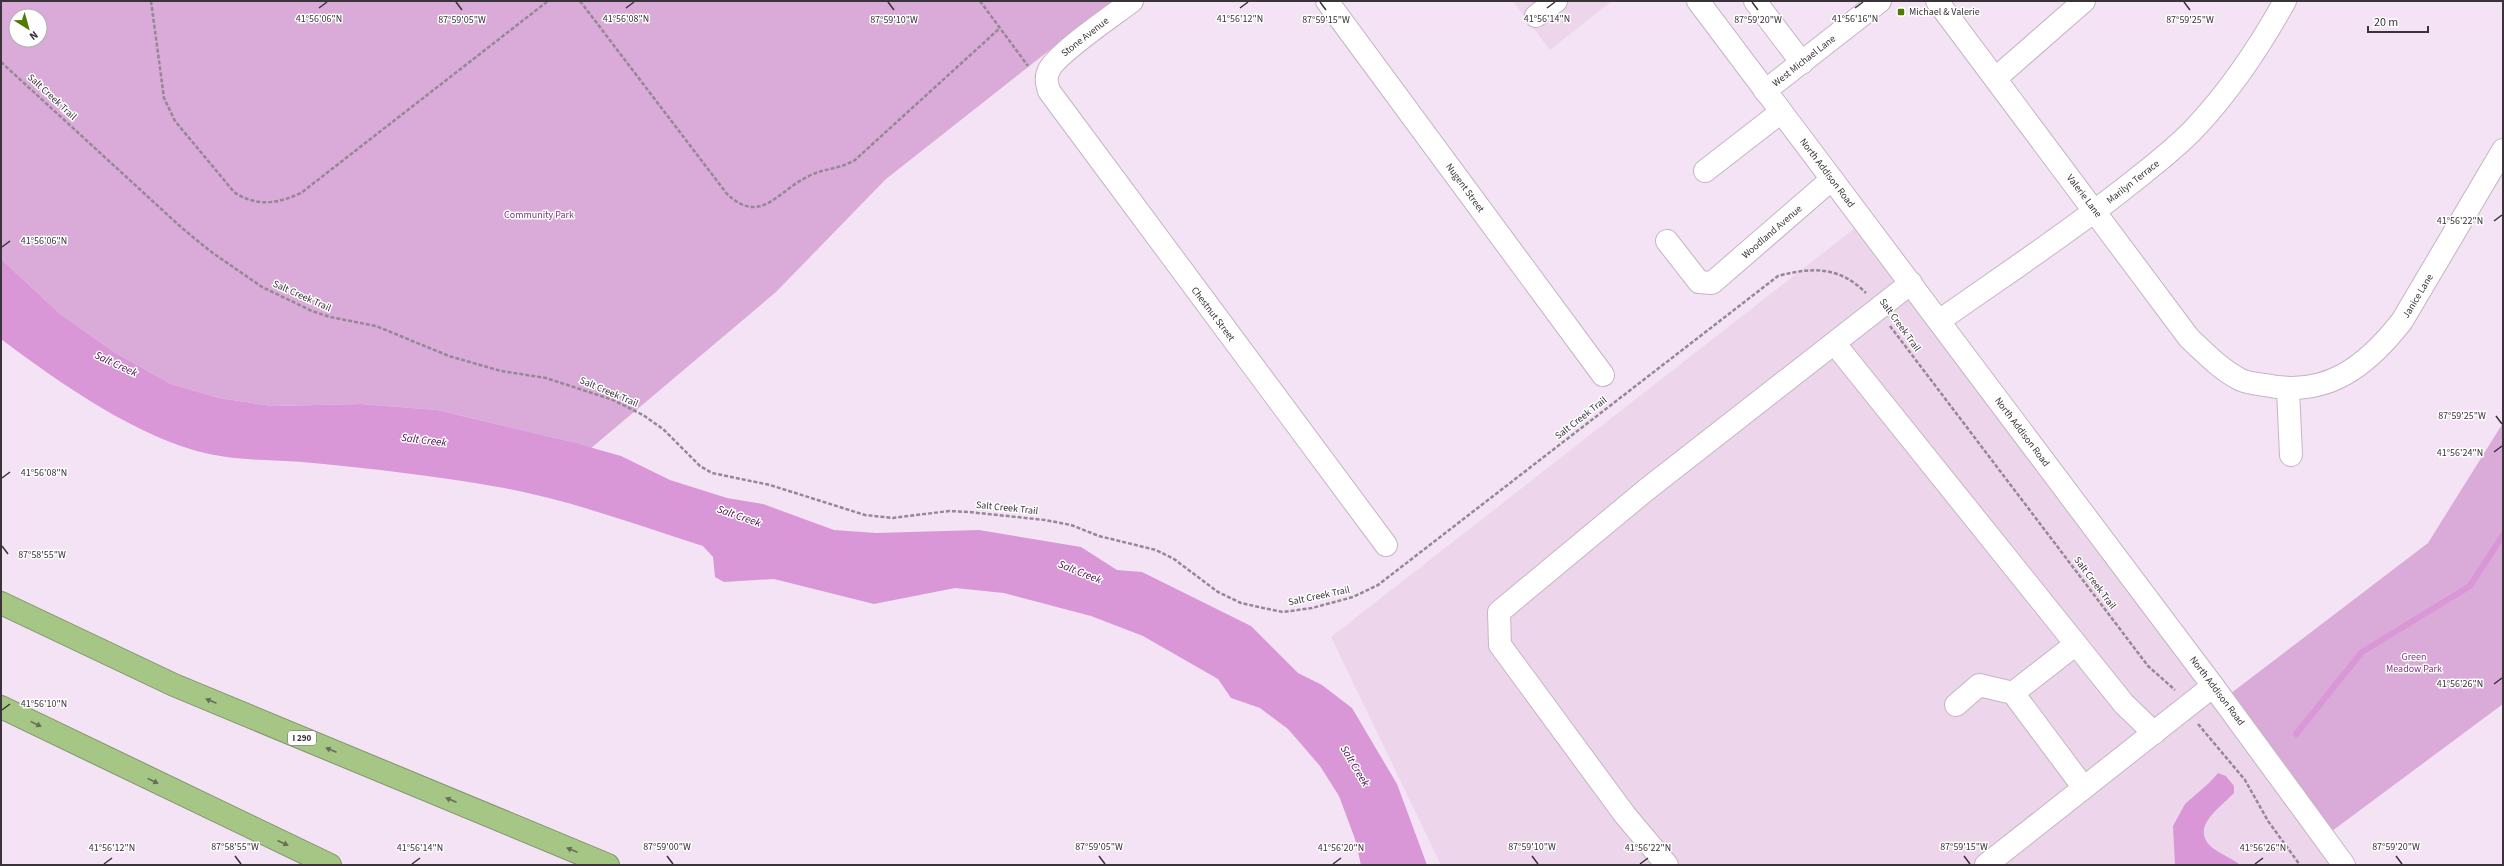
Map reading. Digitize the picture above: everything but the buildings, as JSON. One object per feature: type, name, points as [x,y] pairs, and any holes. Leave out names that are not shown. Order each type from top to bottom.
[{"type":"highway","name":"I 290","points":[[1,603],[174,686],[608,865]]},
{"type":"highway","points":[[1,707],[330,865]]},
{"type":"street","name":"Stone Avenue","points":[[1046,79],[1049,70],[1059,58],[1132,1]]},
{"type":"street","name":"Nugent Street","points":[[1327,1],[1603,375]]},
{"type":"street","points":[[1536,16],[1556,1]]},
{"type":"street","name":"North Addison Road","points":[[1698,1],[2213,686],[2344,865]]},
{"type":"street","points":[[1754,1],[1802,63]]},
{"type":"street","name":"West Michael Lane","points":[[1765,91],[1880,1]]},
{"type":"street","name":"Valerie Lane","points":[[1937,1],[2096,211],[2189,338],[2216,364],[2242,380]]},
{"type":"street","points":[[1996,78],[2084,1]]},
{"type":"street","name":"Marilyn Terrace","points":[[1939,321],[2096,211],[2162,159],[2194,129],[2220,99],[2263,39],[2286,1]]},
{"type":"street","name":"Chestnut Street","points":[[1046,79],[1055,101],[1386,545]]},
{"type":"street","points":[[1705,171],[1781,112]]},
{"type":"street","name":"Janice Lane","points":[[2242,380],[2288,390],[2322,385],[2359,366],[2386,341],[2421,292],[2503,150]]},
{"type":"street","name":"Woodland Avenue","points":[[1667,241],[1699,282],[1712,284],[1832,179]]},
{"type":"street","points":[[1667,865],[1625,815],[1500,645],[1499,612],[1646,490],[1879,310],[1911,283]]},
{"type":"street","points":[[1835,344],[2124,704],[2154,733]]},
{"type":"street","points":[[2288,390],[2291,455]]},
{"type":"street","points":[[2013,693],[2076,644]]},
{"type":"street","points":[[1956,706],[1979,685],[2013,693],[2084,788]]},
{"type":"street","points":[[1986,865],[2213,686]]},
{"type":"path","points":[[151,1],[164,98],[175,121],[234,192],[246,200],[261,204],[289,198],[301,193],[548,1]]},
{"type":"path","points":[[580,1],[727,194],[737,204],[747,208],[760,207],[809,175],[841,168],[855,160],[1000,28]]},
{"type":"path","points":[[980,1],[1026,65],[1046,79]]},
{"type":"path","name":"Salt Creek Trail","points":[[1,62],[210,252],[262,287],[312,311],[330,318],[376,326],[472,364],[501,371],[546,378],[613,400],[642,415],[664,429],[700,466],[712,473],[770,485],[865,515],[893,518],[949,511],[1045,520],[1071,525],[1099,536],[1156,550],[1174,559],[1218,592],[1241,603],[1283,612],[1312,608],[1353,597],[1378,585],[1778,276],[1796,271],[1828,270],[1860,287],[1879,310],[2148,666],[2176,692],[2186,707],[2245,780],[2258,799],[2268,821],[2300,865]]},
{"type":"shaded area","points":[[1513,1],[1612,1],[1550,50]]},
{"type":"shaded area","points":[[1855,228],[2333,865],[1441,865],[1331,637]]},
{"type":"green space","name":"Community Park","points":[[1,1],[1112,1],[886,179],[776,292],[590,449],[568,441],[437,410],[361,404],[272,406],[219,398],[171,384],[114,352],[59,313],[1,259]]},
{"type":"green space","name":"Green Meadow Park","points":[[2503,423],[2503,704],[2328,834],[2226,697],[2428,543]]},
{"type":"water","name":"Salt Creek","points":[[1,259],[59,313],[114,352],[171,384],[219,398],[272,406],[361,404],[437,410],[568,441],[621,456],[670,480],[727,498],[763,504],[834,530],[876,533],[979,530],[1081,547],[1117,570],[1142,572],[1251,626],[1298,673],[1322,685],[1352,708],[1397,784],[1427,865],[1361,865],[1355,839],[1339,796],[1320,766],[1288,729],[1260,708],[1231,698],[1218,679],[1143,636],[1091,616],[1004,593],[955,588],[874,604],[774,579],[724,582],[715,577],[713,557],[703,546],[602,513],[550,498],[452,479],[406,473],[313,463],[221,456],[182,447],[155,436],[100,407],[73,390],[1,339]]},
{"type":"water","points":[[2218,773],[2226,776],[2234,786],[2234,793],[2214,812],[2205,826],[2204,834],[2207,841],[2214,849],[2240,865],[2175,865],[2173,826],[2185,804]]},
{"type":"waterway","points":[[2296,734],[2362,652],[2470,586],[2503,535]]},
{"type":"place","name":"Michael & Valerie","points":[[1901,12]]}]
